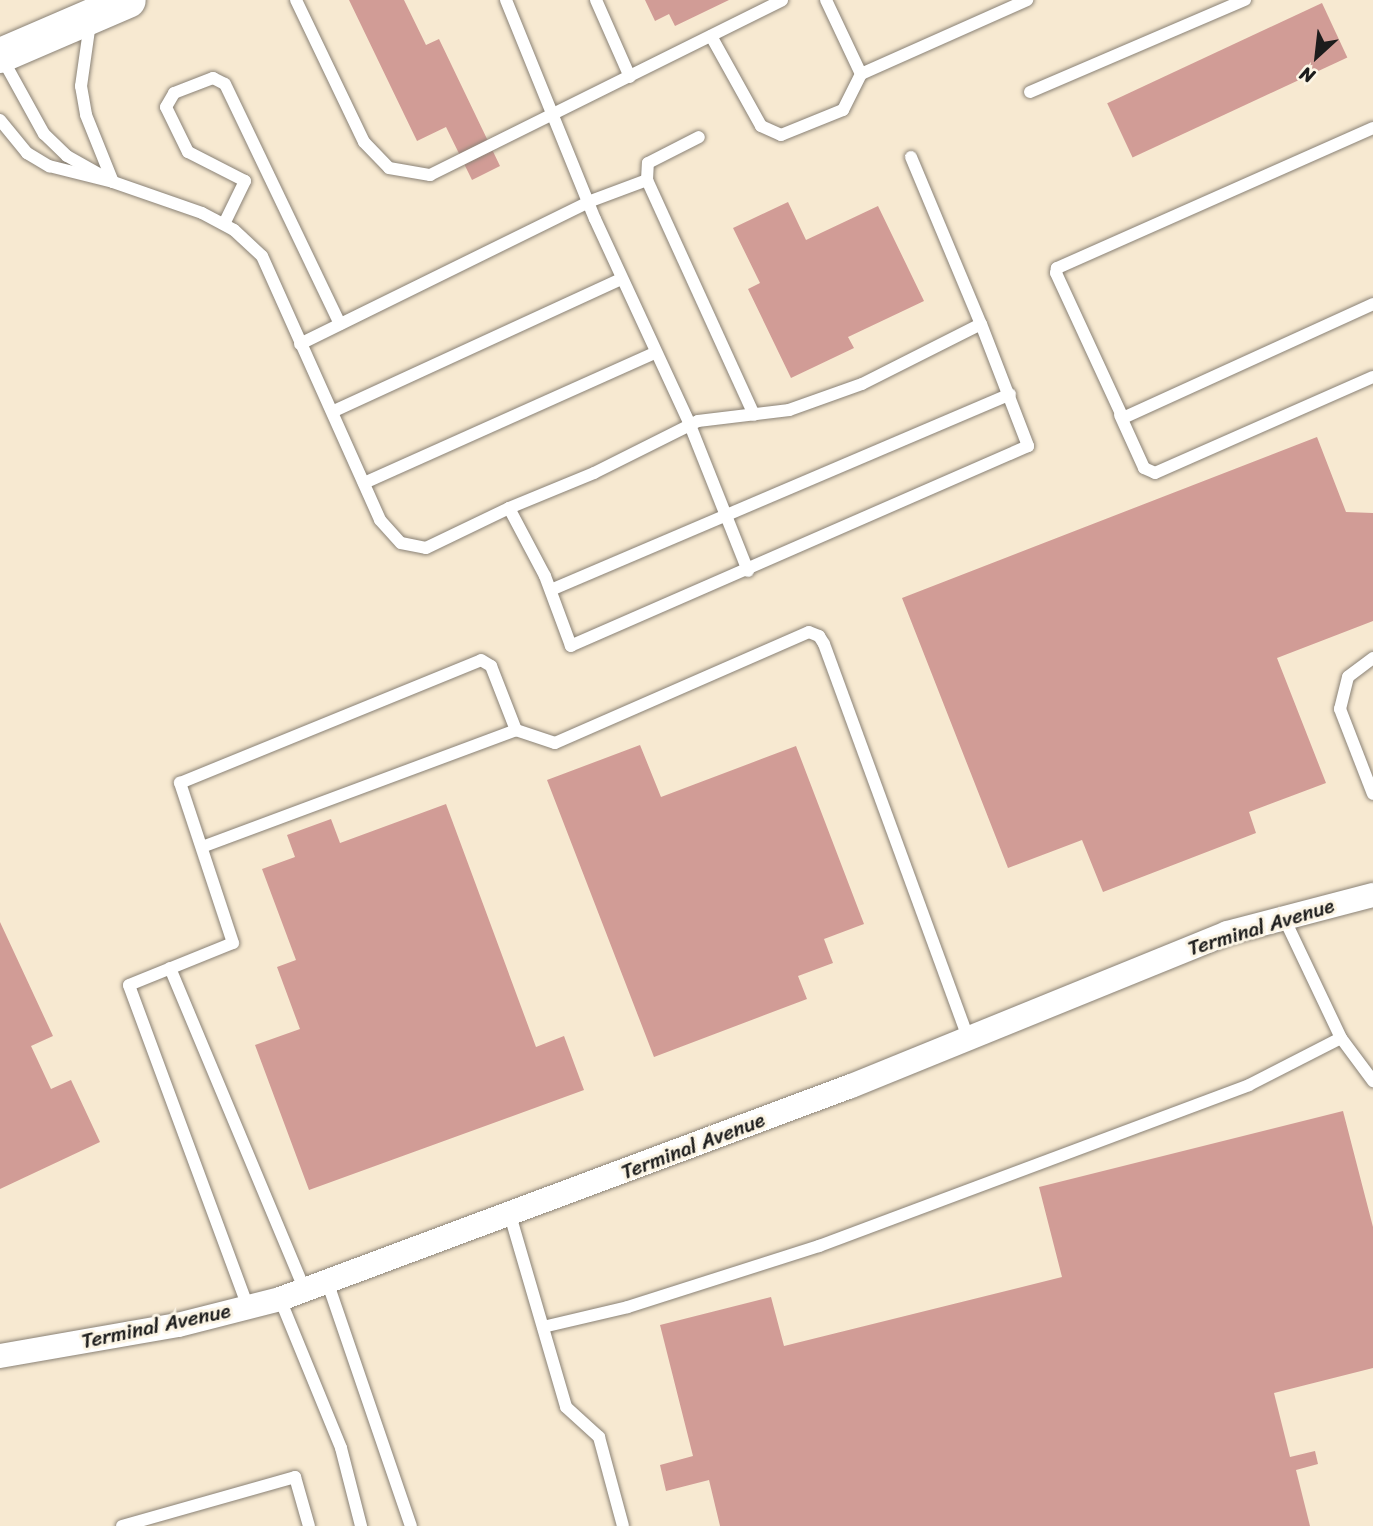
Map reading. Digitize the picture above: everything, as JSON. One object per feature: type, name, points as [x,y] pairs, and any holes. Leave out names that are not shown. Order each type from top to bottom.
[{"type":"main road","points":[[0,55],[128,0]]},
{"type":"street","name":"Terminal Avenue","points":[[0,1356],[178,1325],[280,1299],[510,1215],[968,1038],[1227,933],[1373,895]]},
{"type":"lane","points":[[296,0],[363,142],[389,168],[430,175],[555,118],[782,0]]},
{"type":"lane","points":[[506,0],[621,279],[690,425],[748,571]]},
{"type":"lane","points":[[596,0],[630,77]]},
{"type":"lane","points":[[826,0],[860,74]]},
{"type":"lane","points":[[711,36],[761,126],[781,135],[843,110],[860,74],[1027,0]]},
{"type":"lane","points":[[1030,92],[1245,0]]},
{"type":"lane","points":[[96,14],[87,29],[81,86],[86,116],[113,182]]},
{"type":"lane","points":[[0,55],[44,134],[68,156],[113,182]]},
{"type":"lane","points":[[245,181],[188,152],[166,107],[167,100],[193,85],[220,79],[263,162],[340,324]]},
{"type":"lane","points":[[0,120],[27,153],[49,166],[113,182],[224,224],[262,256],[300,344],[334,411],[364,483],[390,534],[401,543],[426,548],[690,425],[789,410],[862,384],[981,324]]},
{"type":"lane","points":[[1373,128],[1057,268],[1056,279],[1144,468],[1155,473],[1373,377]]},
{"type":"lane","points":[[699,137],[648,163],[647,180],[754,415]]},
{"type":"lane","points":[[509,508],[551,590],[571,646],[748,571],[1028,446],[1010,394],[911,157]]},
{"type":"lane","points":[[224,224],[245,181],[263,162]]},
{"type":"lane","points":[[300,344],[588,202],[647,180]]},
{"type":"lane","points":[[334,411],[621,279]]},
{"type":"lane","points":[[1120,415],[1129,418],[1373,303]]},
{"type":"lane","points":[[364,483],[655,353]]},
{"type":"lane","points":[[551,590],[725,513],[1010,394]]},
{"type":"lane","points":[[202,847],[516,730],[555,743],[809,632],[819,636],[968,1038]]},
{"type":"lane","points":[[1373,658],[1348,677],[1340,709],[1373,794]]},
{"type":"lane","points":[[248,1307],[129,985],[233,943],[180,787],[183,779],[481,660],[491,666],[516,730]]},
{"type":"lane","points":[[1284,918],[1341,1038],[1373,1081]]},
{"type":"lane","points":[[170,968],[316,1285],[411,1526]]},
{"type":"lane","points":[[543,1327],[628,1307],[819,1246],[1249,1085],[1341,1038]]},
{"type":"lane","points":[[510,1215],[566,1407],[599,1437],[623,1526]]},
{"type":"lane","points":[[280,1299],[341,1448],[361,1526]]},
{"type":"lane","points":[[122,1526],[295,1477],[309,1526]]},
{"type":"building","points":[[349,0],[404,0],[426,45],[439,39],[500,166],[472,180],[446,127],[417,141]]},
{"type":"building","points":[[645,0],[729,0],[675,26],[669,14],[655,21]]},
{"type":"building","points":[[1322,3],[1347,57],[1133,158],[1107,103]]},
{"type":"building","points":[[788,202],[806,240],[878,206],[924,301],[848,337],[854,348],[791,378],[748,289],[760,283],[733,228]]},
{"type":"building","points":[[1317,437],[1346,512],[1373,513],[1373,621],[1277,658],[1326,783],[1249,812],[1256,833],[1103,892],[1082,840],[1008,868],[902,598]]},
{"type":"building","points":[[640,745],[661,797],[796,746],[864,924],[824,939],[833,963],[798,976],[807,999],[654,1057],[547,780]]},
{"type":"building","points":[[446,804],[536,1047],[564,1036],[584,1090],[309,1190],[255,1045],[300,1029],[277,967],[296,960],[262,869],[295,857],[287,835],[331,819],[340,843]]},
{"type":"building","points":[[0,922],[53,1036],[31,1046],[51,1089],[71,1080],[100,1142],[0,1189]]},
{"type":"building","points":[[1343,1111],[1373,1227],[1373,1368],[1274,1393],[1290,1457],[1315,1451],[1318,1464],[1296,1470],[1310,1526],[720,1526],[709,1480],[666,1491],[660,1465],[693,1456],[660,1325],[771,1297],[784,1346],[1062,1277],[1039,1187]]}]
